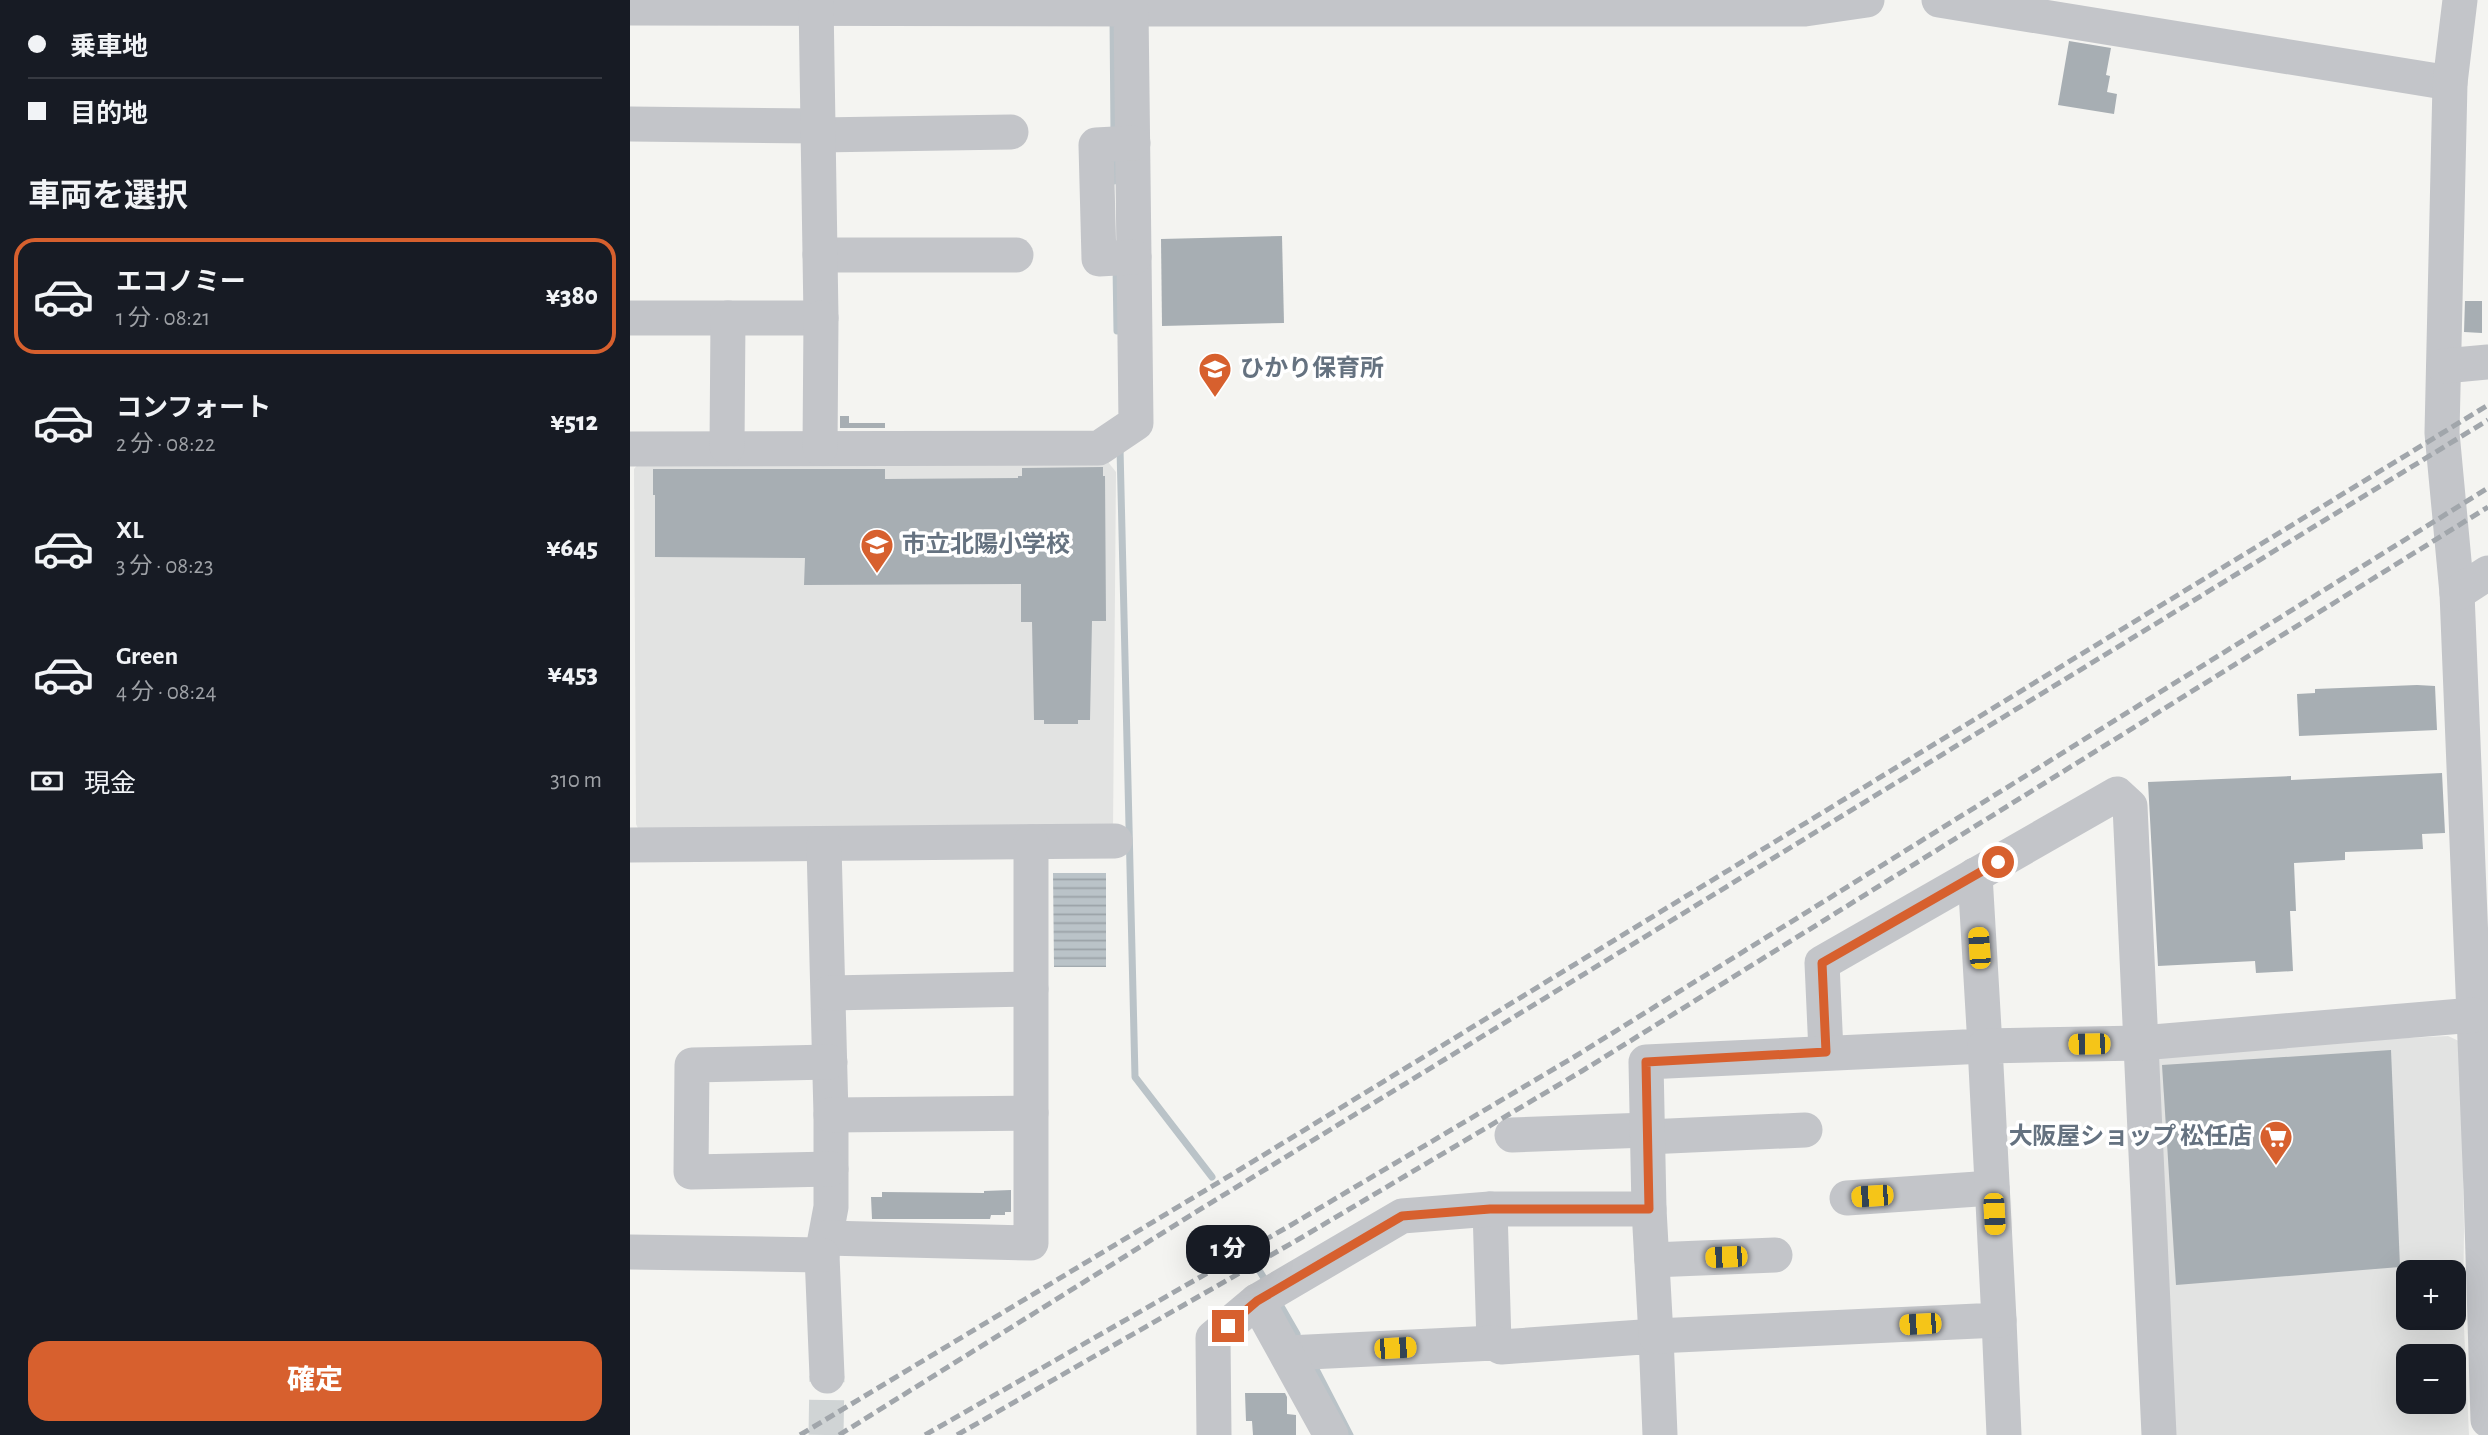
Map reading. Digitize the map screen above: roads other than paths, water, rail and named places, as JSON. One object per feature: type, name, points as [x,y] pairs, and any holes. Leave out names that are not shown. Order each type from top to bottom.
[{"type":"street","points":[[630,8],[710,4],[1026,4],[1792,9],[1867,0]]},
{"type":"street","points":[[1939,0],[2450,83]]},
{"type":"street","points":[[2460,0],[2450,83],[2443,447],[2457,593],[2488,1420]]},
{"type":"street","points":[[816,4],[821,318],[820,447]]},
{"type":"street","points":[[630,449],[1099,448],[1136,423],[1133,143],[1122,6]]},
{"type":"street","points":[[630,124],[1011,132]]},
{"type":"street","points":[[1133,143],[1096,145],[1099,259],[1134,257]]},
{"type":"street","points":[[820,255],[1016,255]]},
{"type":"street","points":[[630,318],[821,318]]},
{"type":"street","points":[[727,447],[728,318]]},
{"type":"street","points":[[2444,366],[2488,362]]},
{"type":"street","points":[[2457,593],[2488,573]]},
{"type":"street","points":[[1826,1052],[1822,963],[2117,794],[2130,806],[2159,1435]]},
{"type":"street","points":[[630,845],[1115,841]]},
{"type":"street","points":[[630,1252],[1031,1243],[1031,842]]},
{"type":"street","points":[[824,845],[831,1115],[831,1207],[824,1247],[827,1376]]},
{"type":"street","points":[[1975,875],[2004,1435]]},
{"type":"street","points":[[829,993],[1031,989]]},
{"type":"street","points":[[1660,1435],[1649,1209],[1646,1062],[1826,1052],[2141,1043],[2474,1015]]},
{"type":"street","points":[[830,1062],[692,1065],[691,1172],[831,1169]]},
{"type":"street","points":[[831,1115],[1031,1113]]},
{"type":"street","points":[[1512,1135],[1805,1130]]},
{"type":"street","points":[[1847,1198],[1992,1188]]},
{"type":"street","points":[[1214,1435],[1213,1338],[1257,1301],[1402,1216],[1490,1209],[1649,1209]]},
{"type":"street","points":[[1490,1209],[1493,1343]]},
{"type":"street","points":[[1652,1260],[1776,1255]]},
{"type":"street","points":[[1257,1301],[1331,1435]]},
{"type":"street","points":[[1288,1353],[1493,1343],[1501,1347],[1656,1336],[1999,1320]]},
{"type":"waterway","points":[[1113,17],[1114,135]]},
{"type":"waterway","points":[[1114,154],[1114,181]]},
{"type":"waterway","points":[[1116,266],[1117,331]]},
{"type":"waterway","points":[[1120,448],[1135,1077],[1212,1177]]},
{"type":"waterway","points":[[1259,1270],[1268,1285]]},
{"type":"waterway","points":[[1278,1301],[1297,1334]]},
{"type":"waterway","points":[[1317,1371],[1350,1435]]},
{"type":"tunnel","points":[[826,1435],[827,1376]]},
{"type":"railway","points":[[800,1435],[1239,1170],[2488,405]]},
{"type":"railway","points":[[839,1435],[1204,1207],[2488,420]]},
{"type":"railway","points":[[925,1435],[1291,1225],[1574,1057],[2488,488]]},
{"type":"railway","points":[[957,1435],[1299,1239],[1582,1071],[2488,507]]},
{"type":"place","name":"ひかり保育所","points":[[1215,399]]},
{"type":"place","name":"市立北陽小学校","points":[[877,575]]},
{"type":"place","name":"大阪屋ショップ 松任店","points":[[2276,1167]]}]
